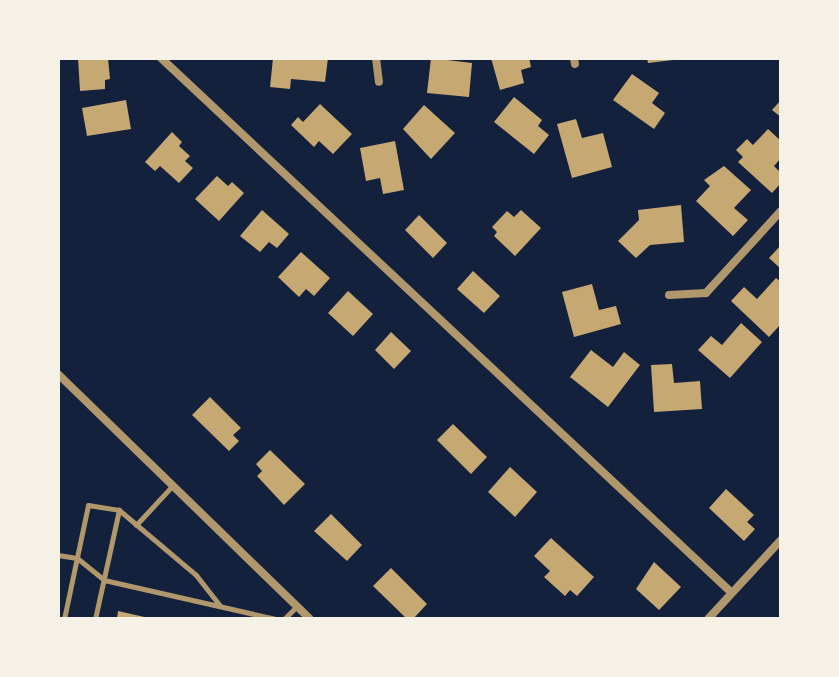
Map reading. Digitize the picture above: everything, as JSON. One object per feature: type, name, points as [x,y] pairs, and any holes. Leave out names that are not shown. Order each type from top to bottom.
[{"type":"street","points":[[161,58],[732,593]]},
{"type":"street","points":[[376,58],[379,82]]},
{"type":"street","points":[[669,295],[706,293],[781,211]]},
{"type":"street","points":[[58,374],[310,619]]},
{"type":"street","points":[[708,619],[781,540]]},
{"type":"lane","points":[[136,525],[174,485]]},
{"type":"lane","points":[[64,619],[88,505],[119,510],[196,575],[220,606]]},
{"type":"lane","points":[[95,619],[119,510]]},
{"type":"lane","points":[[58,555],[77,558],[104,580],[276,619]]},
{"type":"lane","points":[[284,619],[297,606]]},
{"type":"building","points":[[78,58],[108,58],[110,79],[105,80],[105,89],[80,91]]},
{"type":"building","points":[[273,58],[328,58],[325,82],[291,79],[290,89],[270,87]]},
{"type":"building","points":[[431,58],[472,63],[469,97],[427,93]]},
{"type":"building","points":[[491,58],[529,58],[531,67],[521,70],[524,83],[500,90]]},
{"type":"building","points":[[647,58],[672,58],[673,60],[648,63]]},
{"type":"building","points":[[632,74],[659,93],[652,103],[665,113],[654,129],[613,100]]},
{"type":"building","points":[[514,97],[542,120],[538,126],[549,135],[534,154],[494,122]]},
{"type":"building","points":[[126,100],[131,129],[87,136],[82,108]]},
{"type":"building","points":[[781,100],[781,117],[772,110]]},
{"type":"building","points":[[320,104],[352,134],[333,154],[319,141],[314,147],[291,125],[298,117],[303,122]]},
{"type":"building","points":[[424,105],[455,133],[431,159],[403,129]]},
{"type":"building","points":[[576,119],[582,138],[603,133],[612,167],[572,178],[557,124]]},
{"type":"building","points":[[768,129],[781,141],[781,158],[774,166],[781,173],[781,183],[772,193],[738,162],[743,157],[736,150],[747,139],[753,145]]},
{"type":"building","points":[[172,132],[182,142],[179,146],[190,156],[185,161],[193,168],[179,183],[160,166],[155,171],[145,162]]},
{"type":"building","points":[[395,141],[404,190],[383,194],[380,178],[366,181],[360,148]]},
{"type":"building","points":[[724,166],[751,190],[734,208],[748,220],[733,236],[696,201],[710,186],[704,180]]},
{"type":"building","points":[[217,176],[228,186],[232,182],[244,193],[219,221],[195,199]]},
{"type":"building","points":[[681,205],[684,242],[650,245],[636,258],[618,241],[639,220],[638,210]]},
{"type":"building","points":[[262,210],[289,234],[277,248],[269,242],[260,252],[240,236]]},
{"type":"building","points":[[521,210],[541,228],[515,256],[494,236],[497,232],[492,227],[507,211],[514,217]]},
{"type":"building","points":[[419,215],[447,243],[433,258],[405,230]]},
{"type":"building","points":[[781,245],[781,269],[769,258]]},
{"type":"building","points":[[301,252],[330,278],[314,296],[306,289],[299,297],[278,277]]},
{"type":"building","points":[[473,271],[500,296],[484,313],[457,289]]},
{"type":"building","points":[[776,278],[781,282],[781,324],[769,337],[731,301],[744,287],[757,299]]},
{"type":"building","points":[[592,284],[599,310],[616,306],[621,324],[574,337],[562,292]]},
{"type":"building","points":[[348,291],[373,314],[353,336],[328,313]]},
{"type":"building","points":[[741,323],[762,342],[730,378],[698,350],[711,336],[722,345]]},
{"type":"building","points":[[391,332],[411,351],[394,369],[375,350]]},
{"type":"building","points":[[591,350],[613,367],[624,352],[640,365],[608,407],[570,377]]},
{"type":"building","points":[[672,364],[674,383],[700,381],[702,409],[654,412],[651,365]]},
{"type":"building","points":[[210,397],[241,428],[233,435],[239,441],[229,451],[192,415]]},
{"type":"building","points":[[453,424],[487,457],[471,474],[437,440]]},
{"type":"building","points":[[270,450],[305,484],[284,505],[257,476],[262,471],[256,464]]},
{"type":"building","points":[[510,467],[537,492],[515,517],[488,492]]},
{"type":"building","points":[[726,489],[754,515],[747,522],[755,529],[744,541],[709,508]]},
{"type":"building","points":[[331,514],[362,545],[347,561],[314,531]]},
{"type":"building","points":[[551,538],[594,577],[577,596],[570,590],[565,596],[544,577],[550,571],[534,556]]},
{"type":"building","points":[[654,562],[681,587],[659,610],[636,589]]},
{"type":"building","points":[[391,568],[427,604],[413,619],[407,619],[373,586]]},
{"type":"building","points":[[118,611],[149,618],[149,619],[117,619]]}]
